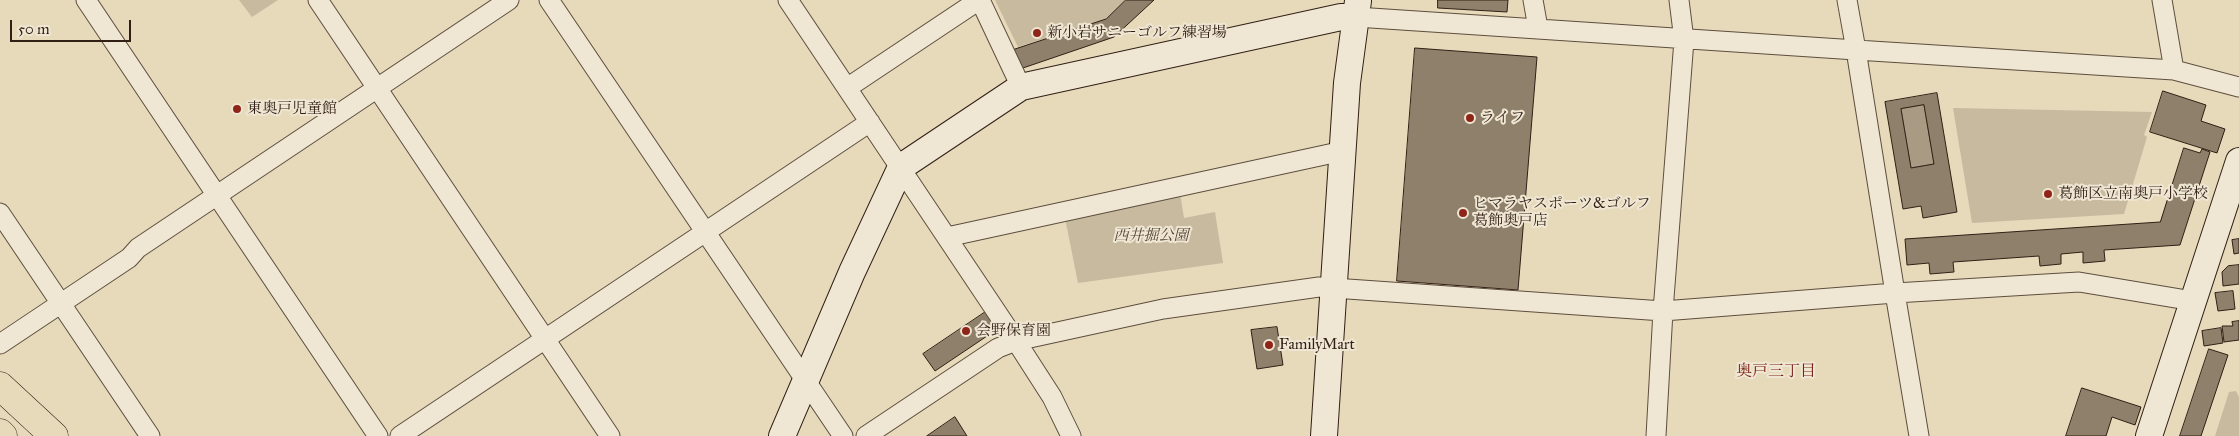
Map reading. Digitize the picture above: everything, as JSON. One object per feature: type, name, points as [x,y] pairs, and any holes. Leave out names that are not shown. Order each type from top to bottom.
[{"type":"main road","points":[[0,386],[54,436]]},
{"type":"main road","points":[[0,407],[33,436]]},
{"type":"main road","points":[[0,433],[4,436]]},
{"type":"street","points":[[86,0],[378,436]]},
{"type":"street","points":[[318,0],[610,436]]},
{"type":"street","points":[[0,344],[129,258],[138,248],[216,194],[509,0]]},
{"type":"street","points":[[549,0],[843,436]]},
{"type":"street","points":[[788,0],[901,166],[1016,341],[1052,397],[1071,436]]},
{"type":"street","points":[[847,88],[979,0],[1021,87]]},
{"type":"street","points":[[1533,0],[1538,28]]},
{"type":"street","points":[[1656,436],[1663,311],[1684,40],[1679,0]]},
{"type":"street","points":[[1847,0],[1919,436]]},
{"type":"street","points":[[2162,0],[2174,70]]},
{"type":"street","points":[[1324,436],[1347,83],[1357,8]]},
{"type":"street","points":[[782,436],[901,166],[1021,87],[1342,17],[1357,8],[1538,28],[1684,40],[2174,70],[2239,87]]},
{"type":"street","points":[[400,436],[870,122]]},
{"type":"street","points":[[947,237],[1343,151]]},
{"type":"street","points":[[2149,436],[2239,161]]},
{"type":"street","points":[[0,213],[150,436]]},
{"type":"street","points":[[866,436],[998,348],[1016,341],[1163,309],[1319,287],[1663,311],[1895,293],[2079,282],[2194,301]]},
{"type":"green space","points":[[239,0],[278,0],[252,17]]},
{"type":"green space","name":"新小岩サニーゴルフ練習場","points":[[995,0],[1126,0],[1106,19],[1018,47]]},
{"type":"green space","points":[[1953,108],[2152,112],[2144,135],[2147,137],[2124,214],[1972,223]]},
{"type":"green space","name":"西井掘公園","points":[[1180,193],[1184,218],[1215,212],[1223,263],[1078,283],[1065,218]]},
{"type":"green space","points":[[2236,391],[2239,397],[2239,436],[2215,436],[2229,392]]},
{"type":"shaded area","points":[[1924,105],[1934,164],[1911,168],[1901,109]]},
{"type":"building","points":[[1126,0],[1154,0],[1114,37],[1020,69],[1012,50],[1106,19]]},
{"type":"building","points":[[1438,0],[1508,0],[1507,12],[1438,8]]},
{"type":"building","points":[[1415,48],[1537,57],[1518,290],[1397,281]]},
{"type":"building","points":[[2163,91],[2206,105],[2201,121],[2225,129],[2217,153],[2150,132]]},
{"type":"building","points":[[1937,93],[1957,212],[1923,218],[1921,206],[1903,209],[1885,102]],"holes":[[[1924,105],[1934,164],[1911,168],[1901,109]]]},
{"type":"building","points":[[2184,148],[2200,153],[2202,149],[2210,152],[2180,245],[2104,250],[2105,261],[2083,263],[2083,252],[2061,254],[2061,264],[2040,266],[2039,256],[1953,262],[1954,272],[1930,274],[1929,263],[1907,265],[1905,239],[2160,222]]},
{"type":"building","points":[[2239,239],[2239,253],[2234,254],[2232,240]]},
{"type":"building","points":[[2239,265],[2239,284],[2223,286],[2222,272],[2228,266]]},
{"type":"building","points":[[2233,291],[2235,309],[2218,311],[2215,293]]},
{"type":"building","points":[[987,311],[999,328],[935,371],[923,354]]},
{"type":"building","points":[[2239,321],[2239,340],[2224,342],[2222,326],[2233,326],[2232,322]]},
{"type":"building","points":[[1277,327],[1283,365],[1257,369],[1251,330]]},
{"type":"building","points":[[2221,328],[2223,343],[2204,346],[2202,331]]},
{"type":"building","points":[[2209,349],[2228,355],[2201,436],[2180,436]]},
{"type":"building","points":[[2082,388],[2141,407],[2135,425],[2112,417],[2106,436],[2066,436]]},
{"type":"building","points":[[955,417],[967,436],[927,436]]},
{"type":"place","name":"新小岩サニーゴルフ練習場","points":[[1037,33]]},
{"type":"place","name":"東奥戸児童館","points":[[237,109]]},
{"type":"place","name":"ライフ","points":[[1470,118]]},
{"type":"place","name":"葛飾区立南奥戸小学校","points":[[2048,194]]},
{"type":"place","name":"ヒマラヤスポーツ&ゴルフ 葛飾奥戸店","points":[[1463,213]]},
{"type":"place","name":"会野保育園","points":[[966,331]]},
{"type":"place","name":"FamilyMart","points":[[1269,345]]},
{"type":"district","name":"奥戸三丁目","points":[[1776,372]]}]
